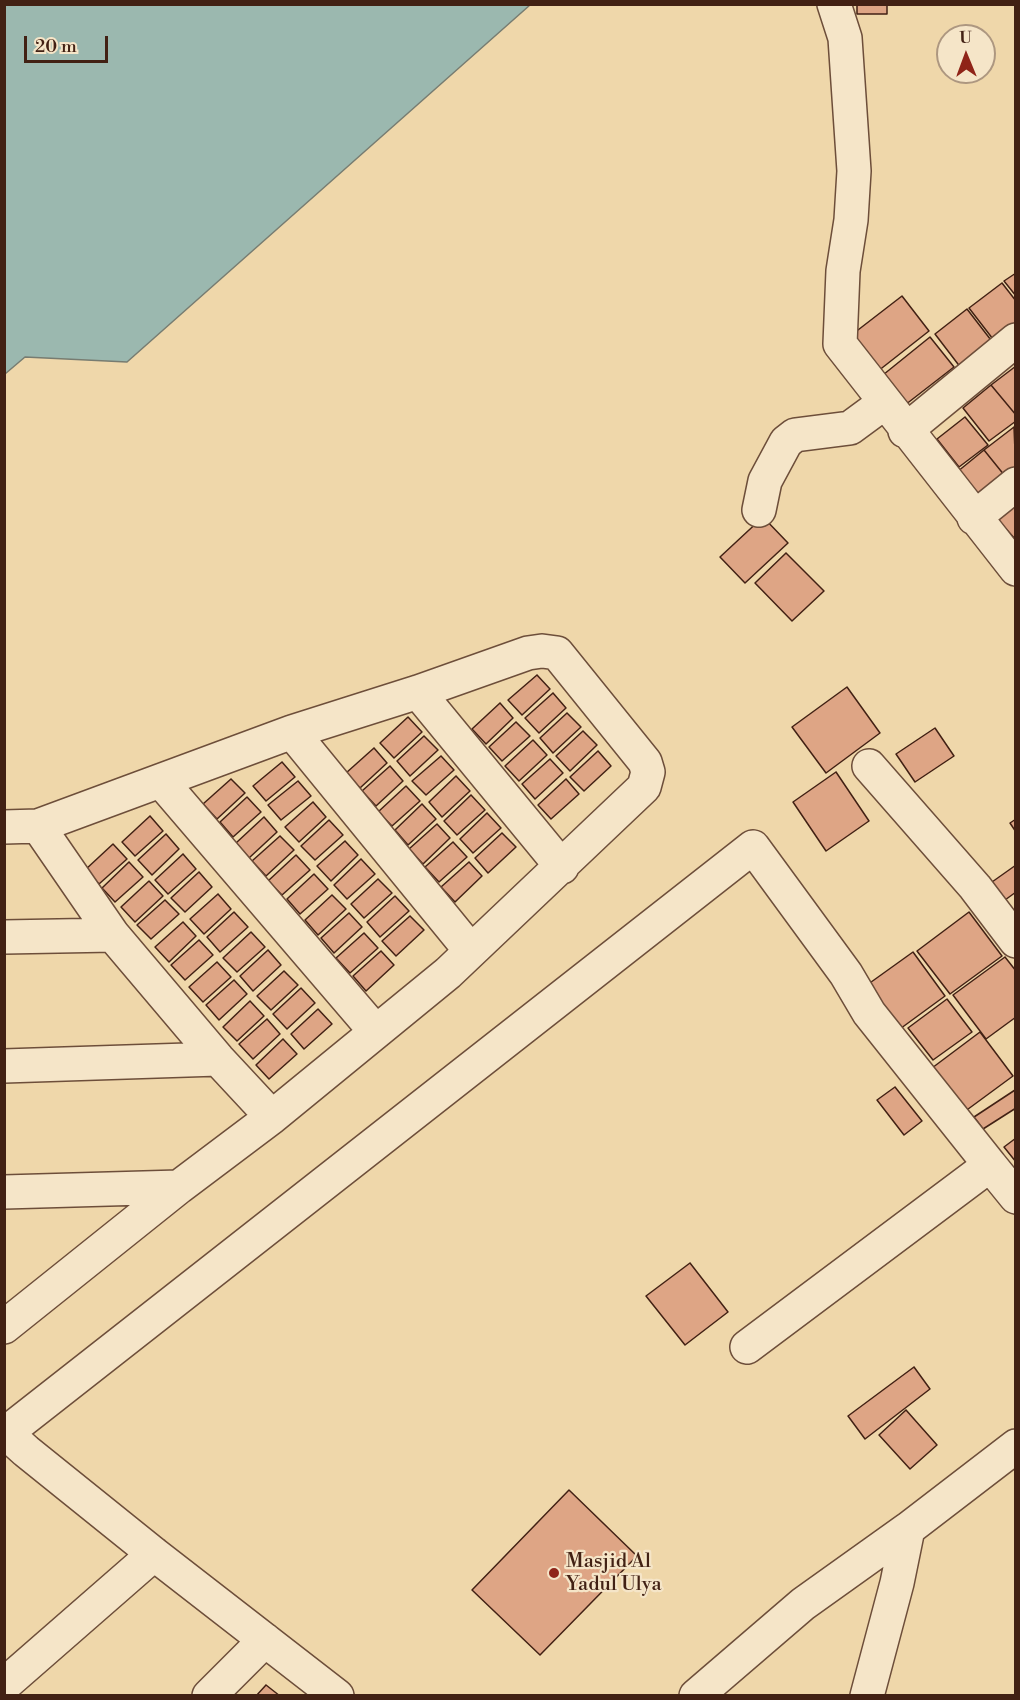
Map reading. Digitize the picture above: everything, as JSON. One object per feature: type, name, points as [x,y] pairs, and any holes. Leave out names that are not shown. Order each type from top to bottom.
[{"type":"street","points":[[834,4],[844,38],[854,171],[851,220],[843,271],[840,344],[871,413],[905,431],[1016,569]]},
{"type":"street","points":[[905,431],[1016,340]]},
{"type":"street","points":[[759,510],[765,481],[786,442],[795,435],[841,431],[871,413]]},
{"type":"street","points":[[974,518],[1016,484]]},
{"type":"street","points":[[4,827],[38,826],[292,732],[418,692],[528,653],[542,651],[557,653],[645,762],[648,772],[644,787],[471,951],[272,1117],[179,1187],[4,1327]]},
{"type":"street","points":[[418,692],[562,867]]},
{"type":"street","points":[[292,732],[471,951]]},
{"type":"street","points":[[869,766],[975,887],[1016,941]]},
{"type":"street","points":[[161,781],[376,1032]]},
{"type":"street","points":[[38,826],[113,935],[218,1059],[272,1117]]},
{"type":"street","points":[[337,1695],[10,1442],[753,847],[846,974],[869,1013],[1016,1197]]},
{"type":"street","points":[[4,937],[113,935]]},
{"type":"street","points":[[4,1066],[218,1059]]},
{"type":"street","points":[[747,1347],[990,1165]]},
{"type":"street","points":[[4,1192],[179,1187]]},
{"type":"street","points":[[696,1695],[802,1604],[908,1529],[1016,1446]]},
{"type":"street","points":[[867,1695],[897,1583],[908,1529]]},
{"type":"street","points":[[4,1685],[154,1554]]},
{"type":"street","points":[[209,1695],[265,1640]]},
{"type":"water","points":[[5,4],[530,5],[127,362],[25,357],[5,374]]},
{"type":"building","points":[[857,4],[887,4],[887,14],[857,14]]},
{"type":"building","points":[[1016,273],[1016,296],[1004,281]]},
{"type":"building","points":[[1002,283],[1016,301],[1016,328],[996,343],[969,308]]},
{"type":"building","points":[[902,296],[929,331],[873,375],[845,340]]},
{"type":"building","points":[[967,309],[994,344],[961,368],[935,334]]},
{"type":"building","points":[[930,337],[954,367],[896,412],[873,383]]},
{"type":"building","points":[[1016,366],[1016,415],[991,385]]},
{"type":"building","points":[[991,385],[1016,415],[1016,421],[989,441],[963,408]]},
{"type":"building","points":[[965,417],[988,445],[959,467],[937,439]]},
{"type":"building","points":[[1014,427],[1016,476],[1009,481],[984,450]]},
{"type":"building","points":[[984,450],[1009,481],[982,503],[957,472]]},
{"type":"building","points":[[1016,504],[1016,540],[998,520]]},
{"type":"building","points":[[763,517],[788,543],[745,583],[720,557]]},
{"type":"building","points":[[786,553],[824,591],[792,621],[755,583]]},
{"type":"building","points":[[537,675],[550,689],[522,715],[508,700]]},
{"type":"building","points":[[847,687],[880,733],[826,773],[792,727]]},
{"type":"building","points":[[553,693],[566,708],[539,733],[525,718]]},
{"type":"building","points":[[500,703],[513,718],[486,744],[472,729]]},
{"type":"building","points":[[567,713],[581,727],[553,753],[540,738]]},
{"type":"building","points":[[408,717],[422,732],[394,758],[380,743]]},
{"type":"building","points":[[516,722],[530,736],[502,761],[489,747]]},
{"type":"building","points":[[935,728],[954,756],[915,782],[896,754]]},
{"type":"building","points":[[583,731],[597,745],[570,771],[556,756]]},
{"type":"building","points":[[424,736],[438,750],[410,776],[397,761]]},
{"type":"building","points":[[533,740],[547,755],[519,781],[505,766]]},
{"type":"building","points":[[374,748],[387,763],[360,788],[346,773]]},
{"type":"building","points":[[598,751],[611,766],[584,791],[570,777]]},
{"type":"building","points":[[441,756],[454,770],[426,795],[412,781]]},
{"type":"building","points":[[550,759],[563,773],[535,799],[522,784]]},
{"type":"building","points":[[282,762],[295,777],[266,801],[253,786]]},
{"type":"building","points":[[390,766],[403,781],[376,806],[362,791]]},
{"type":"building","points":[[836,772],[869,821],[826,851],[793,802]]},
{"type":"building","points":[[456,776],[470,791],[442,817],[429,802]]},
{"type":"building","points":[[231,779],[245,793],[217,819],[203,804]]},
{"type":"building","points":[[566,779],[579,794],[551,819],[538,805]]},
{"type":"building","points":[[298,781],[311,796],[281,820],[268,805]]},
{"type":"building","points":[[406,786],[420,801],[392,826],[378,812]]},
{"type":"building","points":[[471,795],[485,810],[457,835],[444,821]]},
{"type":"building","points":[[247,797],[261,812],[233,837],[220,822]]},
{"type":"building","points":[[313,802],[326,817],[299,842],[285,827]]},
{"type":"building","points":[[422,804],[436,819],[408,845],[395,830]]},
{"type":"building","points":[[487,813],[501,828],[473,853],[460,839]]},
{"type":"building","points":[[150,816],[163,831],[135,856],[122,842]]},
{"type":"building","points":[[264,817],[277,832],[249,858],[236,843]]},
{"type":"building","points":[[1016,819],[1016,832],[1010,823]]},
{"type":"building","points":[[329,820],[343,835],[315,860],[301,846]]},
{"type":"building","points":[[437,824],[450,838],[423,864],[409,849]]},
{"type":"building","points":[[502,833],[516,847],[488,873],[475,858]]},
{"type":"building","points":[[166,834],[179,849],[152,875],[138,860]]},
{"type":"building","points":[[280,836],[294,850],[266,876],[252,861]]},
{"type":"building","points":[[345,841],[358,855],[331,881],[317,866]]},
{"type":"building","points":[[453,842],[467,857],[439,882],[425,867]]},
{"type":"building","points":[[113,844],[127,859],[99,884],[85,870]]},
{"type":"building","points":[[183,854],[196,869],[168,894],[155,880]]},
{"type":"building","points":[[296,855],[310,870],[282,895],[268,881]]},
{"type":"building","points":[[361,859],[375,874],[347,899],[334,885]]},
{"type":"building","points":[[129,862],[143,877],[115,902],[102,888]]},
{"type":"building","points":[[469,862],[482,876],[455,902],[441,887]]},
{"type":"building","points":[[1016,865],[1016,892],[1005,900],[992,882]]},
{"type":"building","points":[[199,872],[212,887],[185,912],[171,898]]},
{"type":"building","points":[[314,874],[328,889],[300,914],[287,899]]},
{"type":"building","points":[[378,879],[392,893],[364,918],[351,904]]},
{"type":"building","points":[[149,881],[163,896],[135,922],[121,907]]},
{"type":"building","points":[[218,894],[231,909],[204,934],[190,919]]},
{"type":"building","points":[[332,895],[346,909],[318,935],[305,920]]},
{"type":"building","points":[[395,896],[409,911],[380,937],[367,922]]},
{"type":"building","points":[[165,900],[179,914],[151,939],[137,925]]},
{"type":"building","points":[[234,912],[248,927],[220,952],[207,937]]},
{"type":"building","points":[[969,912],[1002,956],[950,994],[917,951]]},
{"type":"building","points":[[349,913],[362,927],[334,953],[321,938]]},
{"type":"building","points":[[410,916],[424,930],[396,956],[382,941]]},
{"type":"building","points":[[183,922],[196,936],[169,962],[155,947]]},
{"type":"building","points":[[251,932],[265,947],[237,972],[223,958]]},
{"type":"building","points":[[364,933],[378,948],[350,973],[336,958]]},
{"type":"building","points":[[199,940],[213,955],[185,980],[171,965]]},
{"type":"building","points":[[268,950],[281,965],[253,991],[240,976]]},
{"type":"building","points":[[381,951],[394,965],[366,991],[353,976]]},
{"type":"building","points":[[913,952],[945,996],[893,1034],[860,990]]},
{"type":"building","points":[[1005,957],[1016,971],[1016,1017],[986,1039],[953,995]]},
{"type":"building","points":[[217,962],[231,977],[203,1002],[189,987]]},
{"type":"building","points":[[284,971],[298,985],[271,1010],[257,996]]},
{"type":"building","points":[[234,980],[247,994],[219,1020],[206,1005]]},
{"type":"building","points":[[301,988],[315,1003],[287,1029],[273,1014]]},
{"type":"building","points":[[947,999],[972,1032],[933,1060],[908,1028]]},
{"type":"building","points":[[250,1001],[264,1016],[237,1041],[223,1027]]},
{"type":"building","points":[[318,1009],[332,1024],[304,1049],[291,1034]]},
{"type":"building","points":[[267,1019],[280,1034],[253,1059],[239,1044]]},
{"type":"building","points":[[980,1032],[1013,1076],[960,1115],[928,1071]]},
{"type":"building","points":[[283,1039],[297,1054],[269,1079],[256,1065]]},
{"type":"building","points":[[895,1087],[922,1121],[904,1135],[877,1100]]},
{"type":"building","points":[[1015,1090],[1016,1108],[983,1129],[974,1117]]},
{"type":"building","points":[[1016,1138],[1016,1162],[1004,1147]]},
{"type":"building","points":[[690,1263],[728,1312],[685,1345],[646,1296]]},
{"type":"building","points":[[914,1367],[930,1389],[865,1439],[848,1416]]},
{"type":"building","points":[[906,1410],[937,1445],[910,1469],[879,1435]]},
{"type":"building","name":"Masjid Al Yadul Ulya","points":[[569,1490],[637,1556],[540,1655],[472,1590]]},
{"type":"building","points":[[266,1685],[280,1696],[256,1696]]},
{"type":"place","name":"Masjid Al Yadul Ulya","points":[[554,1573]]}]
